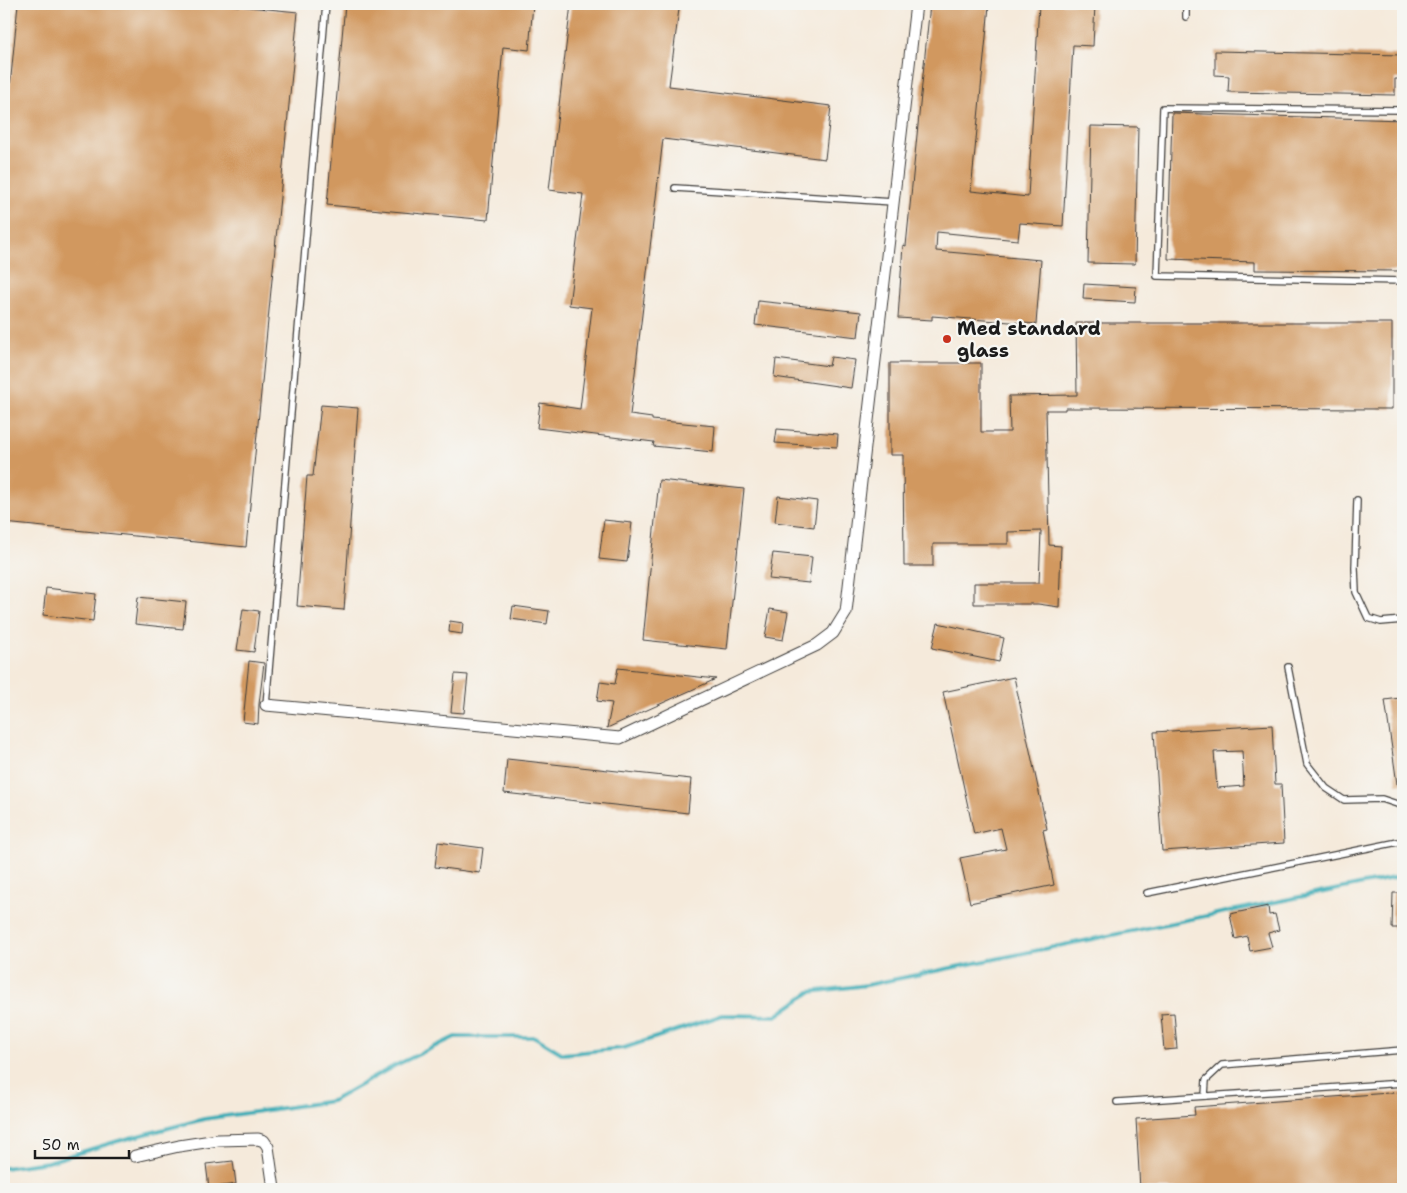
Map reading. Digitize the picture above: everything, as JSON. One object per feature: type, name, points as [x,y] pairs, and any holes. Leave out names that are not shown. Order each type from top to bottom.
[{"type":"street","points":[[266,705],[620,738],[817,645],[832,633],[846,612],[916,4]]},
{"type":"street","points":[[135,1156],[218,1140],[258,1139],[268,1147],[274,1189]]},
{"type":"lane","points":[[266,705],[326,4]]},
{"type":"lane","points":[[1186,4],[1186,17]]},
{"type":"lane","points":[[1403,110],[1163,108],[1158,276],[1403,281]]},
{"type":"lane","points":[[674,188],[893,202]]},
{"type":"lane","points":[[1357,500],[1356,592],[1368,618],[1380,622],[1403,620]]},
{"type":"lane","points":[[1288,667],[1307,764],[1326,788],[1344,800],[1382,798],[1403,806]]},
{"type":"lane","points":[[1147,893],[1403,842]]},
{"type":"lane","points":[[1205,1096],[1206,1080],[1222,1065],[1403,1050]]},
{"type":"lane","points":[[1117,1102],[1403,1083]]},
{"type":"building","points":[[18,4],[218,4],[298,12],[246,547],[4,523],[4,149]]},
{"type":"building","points":[[345,4],[533,4],[529,50],[503,47],[488,220],[327,205]]},
{"type":"building","points":[[571,4],[639,4],[679,9],[669,86],[831,106],[825,159],[663,139],[630,415],[652,418],[652,420],[715,426],[713,452],[653,446],[654,442],[537,428],[540,403],[580,409],[592,308],[569,305],[583,194],[549,190]]},
{"type":"building","points":[[930,4],[989,6],[971,191],[1028,197],[1039,4],[1095,4],[1093,46],[1073,45],[1063,226],[1020,223],[1018,240],[937,232],[936,251],[1041,260],[1036,324],[932,316],[932,320],[898,318],[903,245],[906,246]]},
{"type":"building","points":[[1215,51],[1403,55],[1403,79],[1395,79],[1395,95],[1228,92],[1229,76],[1215,75]]},
{"type":"building","points":[[1172,113],[1403,120],[1403,271],[1255,270],[1255,262],[1168,259]]},
{"type":"building","points":[[1091,126],[1138,127],[1135,264],[1088,263]]},
{"type":"building","points":[[1084,284],[1136,287],[1135,302],[1083,299]]},
{"type":"building","points":[[758,301],[861,312],[858,337],[755,325]]},
{"type":"building","points":[[1076,323],[1392,323],[1392,409],[1065,408],[1065,410],[1046,410],[1049,545],[1061,546],[1059,607],[1038,604],[974,604],[974,583],[1039,583],[1041,531],[1008,532],[1008,544],[933,544],[933,566],[904,566],[903,455],[890,455],[890,363],[981,363],[981,432],[1010,432],[1009,396],[1077,395]]},
{"type":"building","points":[[831,357],[855,360],[851,388],[774,377],[776,359],[829,366]]},
{"type":"building","points":[[321,405],[358,408],[344,610],[297,606],[307,476],[313,476]]},
{"type":"building","points":[[777,429],[838,434],[837,447],[775,443]]},
{"type":"building","points":[[659,480],[744,489],[727,649],[643,640]]},
{"type":"building","points":[[778,496],[817,501],[814,527],[775,522]]},
{"type":"building","points":[[604,520],[632,523],[627,562],[599,559]]},
{"type":"building","points":[[773,553],[812,557],[809,583],[769,579]]},
{"type":"building","points":[[46,588],[96,594],[93,621],[43,615]]},
{"type":"building","points":[[138,597],[186,602],[183,629],[135,624]]},
{"type":"building","points":[[513,606],[549,611],[547,624],[511,619]]},
{"type":"building","points":[[243,609],[259,611],[254,652],[237,650]]},
{"type":"building","points":[[770,609],[788,612],[783,640],[765,637]]},
{"type":"building","points":[[450,621],[463,623],[462,634],[449,632]]},
{"type":"building","points":[[938,623],[1004,638],[999,662],[932,648]]},
{"type":"building","points":[[249,661],[264,663],[258,724],[243,722]]},
{"type":"building","points":[[618,668],[716,679],[607,728],[612,703],[597,701],[600,682],[615,684]]},
{"type":"building","points":[[455,674],[468,675],[464,713],[451,712]]},
{"type":"building","points":[[1014,677],[1047,829],[1043,830],[1054,885],[970,903],[960,858],[1006,849],[1001,828],[974,834],[943,692]]},
{"type":"building","points":[[1400,698],[1403,718],[1403,783],[1397,784],[1385,700]]},
{"type":"building","points":[[1272,725],[1275,784],[1281,784],[1284,843],[1162,851],[1154,732]],"holes":[[[1242,751],[1244,786],[1217,788],[1214,752]]]},
{"type":"building","points":[[507,759],[691,779],[688,813],[504,793]]},
{"type":"building","points":[[438,842],[483,848],[480,873],[435,867]]},
{"type":"building","points":[[1393,893],[1403,893],[1403,928],[1392,928]]},
{"type":"building","points":[[1268,906],[1269,915],[1275,914],[1279,930],[1268,933],[1272,947],[1250,951],[1247,936],[1235,939],[1230,914]]},
{"type":"building","points":[[1174,1013],[1177,1049],[1164,1050],[1161,1014]]},
{"type":"building","points":[[1403,1092],[1403,1189],[1140,1189],[1136,1119],[1195,1115],[1194,1107]]},
{"type":"building","points":[[233,1161],[236,1184],[209,1188],[206,1164]]},
{"type":"waterway","points":[[4,1168],[48,1162],[118,1141],[204,1119],[332,1101],[394,1066],[455,1037],[535,1037],[563,1054],[624,1048],[723,1015],[776,1016],[810,992],[867,985],[1403,876]]},
{"type":"place","name":"Med standard glass","points":[[947,339]]}]
